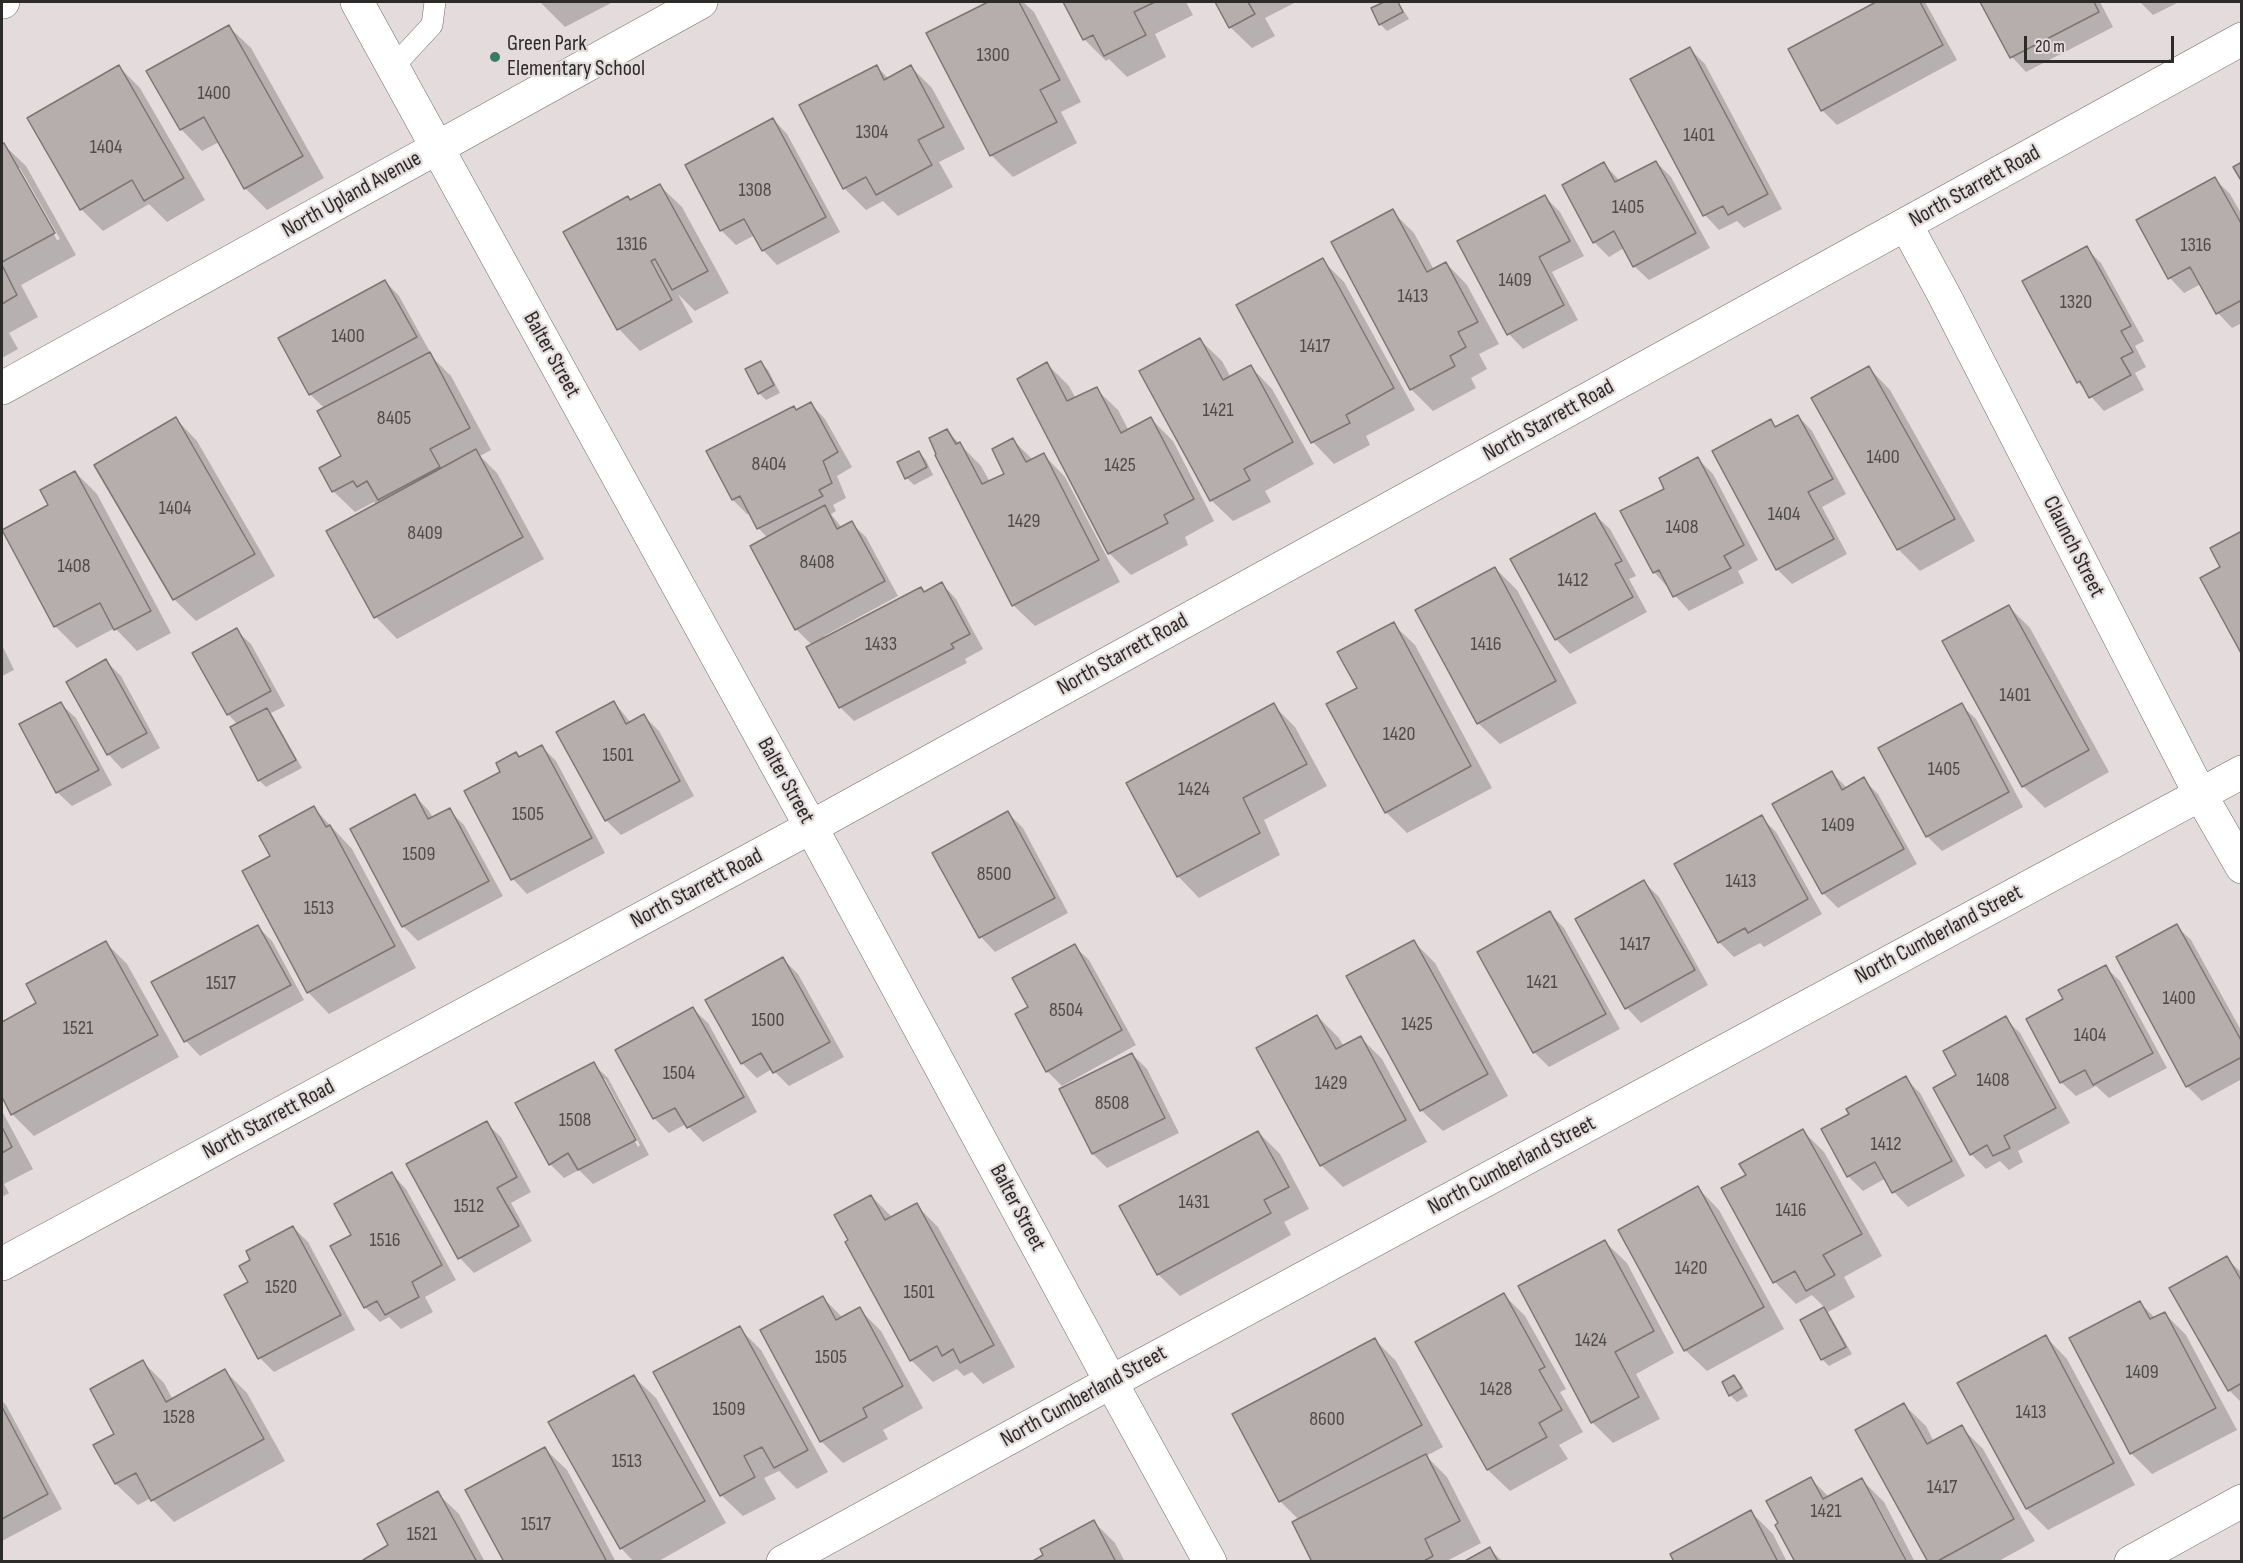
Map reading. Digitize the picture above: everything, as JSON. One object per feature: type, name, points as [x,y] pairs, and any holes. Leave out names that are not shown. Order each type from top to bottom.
[{"type":"street","name":"Balter Street","points":[[357,2],[811,827],[1110,1382],[1210,1562]]},
{"type":"street","name":"North Upland Avenue","points":[[2,388],[701,2]]},
{"type":"street","name":"North Starrett Road","points":[[2,1264],[811,827],[2241,39]]},
{"type":"street","name":"Claunch Street","points":[[1906,225],[2200,794],[2241,867]]},
{"type":"street","name":"North Cumberland Street","points":[[783,1562],[1110,1382],[2241,772]]},
{"type":"street","points":[[2130,1562],[2241,1501]]},
{"type":"lane","points":[[394,66],[432,25],[435,2]]},
{"type":"building","points":[[988,2],[1019,2],[1060,80],[1040,90],[1057,122],[990,156],[926,33]]},
{"type":"building","points":[[1063,2],[1155,2],[1134,12],[1146,35],[1104,56],[1093,35],[1083,40]]},
{"type":"building","points":[[1215,2],[1248,2],[1255,14],[1229,28]]},
{"type":"building","points":[[1384,2],[1398,2],[1403,12],[1379,25],[1371,8]]},
{"type":"building","points":[[1876,2],[1920,2],[1943,45],[1821,111],[1788,49]]},
{"type":"building","points":[[1980,2],[2094,2],[2099,12],[2010,58]]},
{"type":"building","points":[[229,25],[303,156],[244,189],[204,117],[180,130],[146,71]]},
{"type":"building","points":[[1690,47],[1768,194],[1728,215],[1723,206],[1703,216],[1630,79]]},
{"type":"building","points":[[119,65],[184,178],[144,201],[132,180],[80,210],[27,118]]},
{"type":"building","points":[[877,65],[884,80],[911,65],[944,127],[918,140],[932,165],[876,195],[866,177],[843,189],[799,105]]},
{"type":"building","points":[[773,118],[826,217],[762,251],[744,219],[720,231],[685,165]]},
{"type":"building","points":[[4,143],[55,233],[2,262],[2,144]]},
{"type":"building","points":[[1656,161],[1696,233],[1633,267],[1614,231],[1593,243],[1562,185],[1604,162],[1615,182]]},
{"type":"building","points":[[2242,162],[2242,182],[2233,167]]},
{"type":"building","points":[[2215,177],[2242,225],[2242,300],[2216,314],[2190,267],[2168,279],[2136,220]]},
{"type":"building","points":[[660,184],[708,271],[672,290],[655,259],[651,261],[672,300],[617,330],[563,232],[628,196],[630,200]]},
{"type":"building","points":[[1545,195],[1570,241],[1539,257],[1564,305],[1507,335],[1457,241]]},
{"type":"building","points":[[1393,209],[1427,272],[1446,262],[1478,322],[1458,332],[1466,347],[1450,356],[1455,366],[1410,390],[1331,242]]},
{"type":"building","points":[[2087,246],[2131,326],[2121,331],[2133,352],[2121,358],[2131,375],[2089,398],[2080,381],[2077,383],[2022,281]]},
{"type":"building","points":[[1323,258],[1394,388],[1346,415],[1350,423],[1311,443],[1236,305]]},
{"type":"building","points":[[2,265],[17,295],[2,304]]},
{"type":"building","points":[[385,280],[417,337],[309,395],[278,338]]},
{"type":"building","points":[[1200,338],[1223,380],[1251,365],[1293,442],[1244,469],[1250,480],[1210,501],[1139,371]]},
{"type":"building","points":[[430,352],[470,428],[430,449],[440,467],[378,500],[367,481],[357,487],[353,481],[332,492],[319,468],[341,456],[317,411]]},
{"type":"building","points":[[761,361],[774,385],[758,394],[745,369]]},
{"type":"building","points":[[1047,362],[1067,401],[1097,387],[1121,433],[1151,417],[1194,499],[1164,515],[1168,523],[1108,554],[1017,379]]},
{"type":"building","points":[[1869,366],[1955,519],[1897,550],[1811,398]]},
{"type":"building","points":[[811,402],[838,452],[823,461],[832,483],[819,490],[823,496],[757,529],[740,496],[732,500],[706,451],[794,406],[796,410]]},
{"type":"building","points":[[1798,415],[1833,479],[1808,492],[1834,539],[1776,570],[1712,451],[1771,419],[1775,427]]},
{"type":"building","points":[[176,417],[255,554],[173,600],[94,465]]},
{"type":"building","points":[[947,429],[956,444],[960,442],[982,484],[1004,474],[992,449],[1013,438],[1026,462],[1044,453],[1099,560],[1012,606],[935,455],[929,438]]},
{"type":"building","points":[[476,449],[523,537],[374,618],[326,531]]},
{"type":"building","points":[[919,451],[927,467],[905,479],[897,462]]},
{"type":"building","points":[[1698,457],[1744,545],[1724,556],[1731,568],[1673,597],[1659,570],[1653,573],[1620,511],[1664,489],[1659,478]]},
{"type":"building","points":[[75,471],[151,611],[114,630],[100,603],[54,627],[2,530],[48,505],[40,490]]},
{"type":"building","points":[[825,505],[837,529],[852,521],[885,581],[795,630],[750,546]]},
{"type":"building","points":[[1595,513],[1622,561],[1615,564],[1633,597],[1555,640],[1510,559]]},
{"type":"building","points":[[2242,531],[2242,655],[2200,578],[2220,567],[2210,548]]},
{"type":"building","points":[[1495,567],[1556,681],[1477,724],[1415,610]]},
{"type":"building","points":[[942,582],[970,634],[951,644],[954,648],[839,708],[806,647],[921,587],[924,592]]},
{"type":"building","points":[[2009,605],[2089,750],[2022,787],[1942,641]]},
{"type":"building","points":[[1394,622],[1471,766],[1385,813],[1326,704],[1357,688],[1337,652]]},
{"type":"building","points":[[237,628],[271,691],[227,715],[192,653]]},
{"type":"building","points":[[106,659],[147,733],[107,755],[66,682]]},
{"type":"building","points":[[614,701],[626,724],[644,714],[680,781],[605,821],[556,732]]},
{"type":"building","points":[[61,702],[99,770],[56,793],[19,724]]},
{"type":"building","points":[[1274,703],[1307,764],[1243,798],[1260,833],[1177,877],[1126,783]]},
{"type":"building","points":[[1962,703],[2009,792],[1926,837],[1878,748]]},
{"type":"building","points":[[267,708],[296,760],[258,781],[230,727]]},
{"type":"building","points":[[542,745],[592,838],[511,880],[464,791],[500,772],[496,763],[516,752],[519,757]]},
{"type":"building","points":[[1832,771],[1842,790],[1864,777],[1904,849],[1822,894],[1772,804]]},
{"type":"building","points":[[415,794],[428,819],[450,808],[489,881],[402,927],[350,829]]},
{"type":"building","points":[[314,806],[326,827],[330,825],[395,946],[307,993],[242,871],[270,856],[259,836]]},
{"type":"building","points":[[1008,811],[1055,898],[979,938],[932,853]]},
{"type":"building","points":[[1762,815],[1808,899],[1748,933],[1745,928],[1718,943],[1674,864]]},
{"type":"building","points":[[1644,880],[1695,970],[1625,1009],[1575,919]]},
{"type":"building","points":[[1550,911],[1606,1014],[1533,1053],[1477,952]]},
{"type":"building","points":[[2177,924],[2242,1042],[2242,1057],[2186,1087],[2116,957]]},
{"type":"building","points":[[258,925],[291,985],[184,1042],[151,982]]},
{"type":"building","points":[[1414,940],[1488,1074],[1420,1111],[1346,976]]},
{"type":"building","points":[[106,941],[158,1035],[11,1115],[2,1097],[2,1022],[36,1003],[26,984]]},
{"type":"building","points":[[1075,944],[1122,1030],[1046,1072],[1015,1014],[1028,1007],[1012,978]]},
{"type":"building","points":[[783,957],[830,1042],[773,1073],[761,1053],[741,1064],[705,1000]]},
{"type":"building","points":[[2106,965],[2153,1053],[2093,1085],[2085,1070],[2060,1083],[2026,1019],[2063,999],[2058,990]]},
{"type":"building","points":[[693,1007],[744,1097],[687,1128],[675,1108],[653,1119],[615,1050]]},
{"type":"building","points":[[1317,1015],[1336,1049],[1361,1036],[1406,1120],[1320,1166],[1256,1048]]},
{"type":"building","points":[[2006,1016],[2056,1108],[2004,1136],[2010,1148],[1993,1156],[1987,1145],[1970,1155],[1933,1088],[1956,1075],[1943,1051]]},
{"type":"building","points":[[1132,1053],[1165,1118],[1092,1154],[1059,1089]]},
{"type":"building","points":[[594,1062],[636,1140],[578,1170],[568,1153],[549,1165],[515,1103]]},
{"type":"building","points":[[1906,1076],[1952,1161],[1892,1193],[1875,1162],[1847,1177],[1821,1129],[1849,1114],[1846,1109]]},
{"type":"building","points":[[487,1121],[517,1177],[497,1188],[519,1226],[458,1259],[406,1164]]},
{"type":"building","points":[[2,1127],[12,1147],[2,1153]]},
{"type":"building","points":[[1803,1129],[1862,1234],[1823,1255],[1835,1275],[1806,1291],[1795,1271],[1773,1283],[1721,1188],[1746,1175],[1739,1164]]},
{"type":"building","points":[[1258,1131],[1289,1187],[1264,1200],[1271,1213],[1157,1275],[1119,1206]]},
{"type":"building","points":[[392,1172],[442,1265],[412,1282],[419,1297],[385,1315],[377,1301],[364,1308],[330,1246],[351,1235],[334,1204]]},
{"type":"building","points":[[1698,1186],[1764,1307],[1684,1351],[1618,1230]]},
{"type":"building","points":[[871,1195],[885,1220],[917,1203],[994,1345],[960,1363],[953,1349],[942,1356],[937,1346],[910,1361],[845,1242],[848,1240],[834,1215]]},
{"type":"building","points":[[293,1226],[341,1315],[258,1359],[224,1295],[248,1282],[239,1266],[250,1260],[246,1251]]},
{"type":"building","points":[[1605,1240],[1654,1331],[1615,1352],[1639,1397],[1591,1423],[1518,1286]]},
{"type":"building","points":[[2227,1256],[2242,1282],[2242,1383],[2228,1391],[2169,1288]]},
{"type":"building","points":[[1504,1293],[1545,1367],[1539,1370],[1562,1410],[1539,1423],[1547,1437],[1487,1470],[1415,1342]]},
{"type":"building","points":[[823,1296],[836,1320],[860,1307],[903,1386],[863,1408],[867,1417],[820,1442],[760,1330]]},
{"type":"building","points":[[2140,1301],[2150,1319],[2165,1312],[2216,1408],[2130,1454],[2069,1338]]},
{"type":"building","points":[[1824,1307],[1846,1347],[1821,1360],[1800,1320]]},
{"type":"building","points":[[740,1326],[808,1450],[774,1468],[762,1447],[744,1456],[755,1477],[720,1496],[653,1372]]},
{"type":"building","points":[[2046,1335],[2114,1463],[2026,1509],[1957,1383]]},
{"type":"building","points":[[1375,1338],[1422,1425],[1279,1502],[1232,1414]]},
{"type":"building","points":[[143,1360],[166,1402],[225,1369],[264,1439],[151,1501],[136,1473],[115,1484],[93,1445],[114,1434],[90,1389]]},
{"type":"building","points":[[634,1375],[705,1501],[620,1549],[548,1422]]},
{"type":"building","points":[[1734,1375],[1742,1388],[1729,1396],[1722,1382]]},
{"type":"building","points":[[1904,1403],[1927,1444],[1962,1425],[2014,1519],[1936,1562],[1928,1562],[1855,1430]]},
{"type":"building","points":[[2,1407],[48,1494],[2,1519]]},
{"type":"building","points":[[545,1447],[606,1560],[602,1562],[504,1562],[465,1490]]},
{"type":"building","points":[[1426,1454],[1460,1521],[1425,1539],[1433,1556],[1422,1562],[1312,1562],[1292,1522]]},
{"type":"building","points":[[1811,1477],[1823,1499],[1862,1478],[1907,1562],[1795,1562],[1775,1525],[1778,1523],[1766,1501]]},
{"type":"building","points":[[438,1491],[477,1562],[364,1562],[363,1560],[388,1545],[377,1524]]},
{"type":"building","points":[[1751,1510],[1778,1562],[1674,1562],[1670,1554]]},
{"type":"building","points":[[1094,1520],[1116,1562],[1031,1562],[1043,1555],[1040,1549]]},
{"type":"building","points":[[1490,1547],[1498,1562],[1463,1562]]},
{"type":"place","name":"Green Park Elementary School","points":[[495,57]]}]
